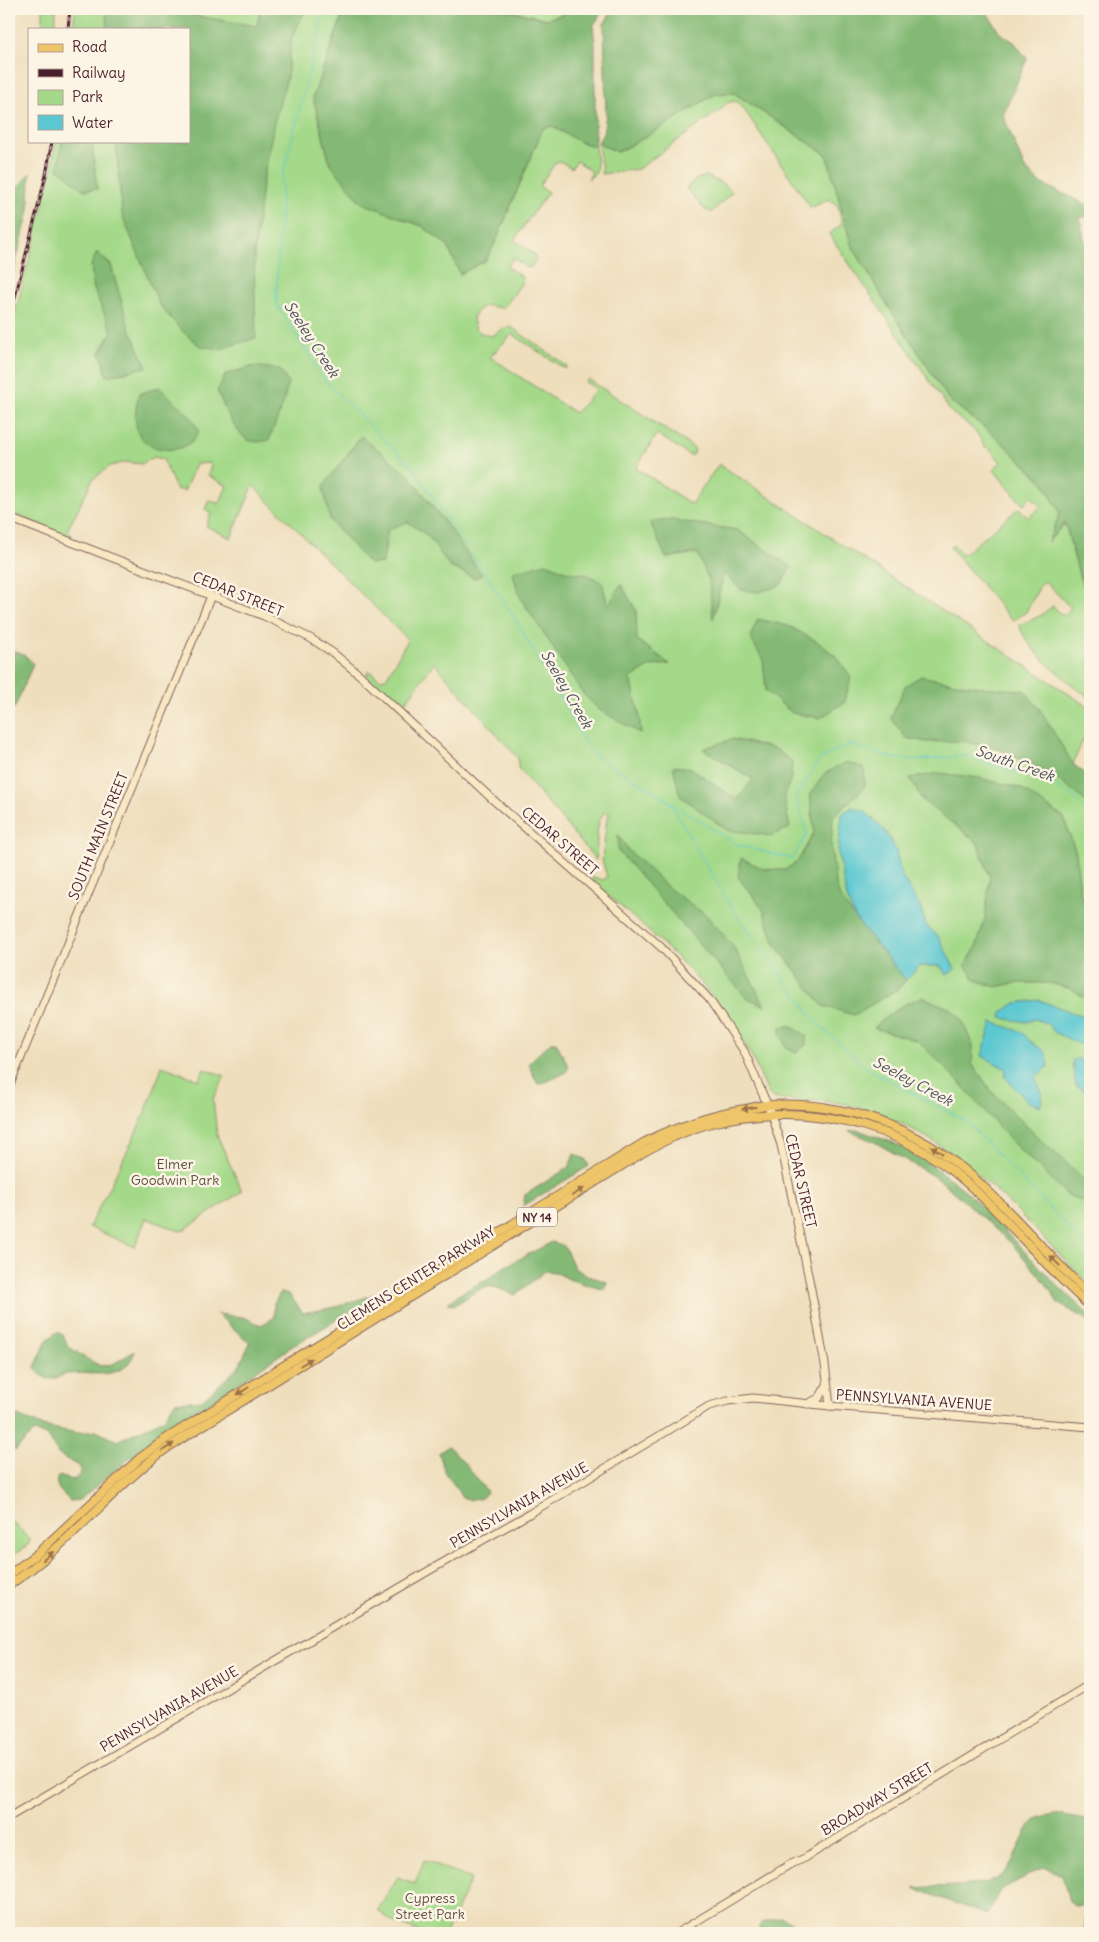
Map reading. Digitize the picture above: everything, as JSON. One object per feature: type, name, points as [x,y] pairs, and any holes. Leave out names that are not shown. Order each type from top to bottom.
[{"type":"main road","name":"CEDAR STREET","points":[[9,518],[271,620],[310,638],[333,653],[361,676],[490,798],[662,948],[714,1006],[744,1051],[770,1110],[781,1145],[810,1284],[830,1406]]},
{"type":"main road","name":"SOUTH MAIN STREET","points":[[9,1087],[211,596]]},
{"type":"main road","name":"CLEMENS CENTER PARKWAY","points":[[9,1575],[39,1552],[154,1447],[645,1142],[668,1131],[714,1114],[813,1107],[861,1115],[891,1126],[934,1148],[979,1183],[1090,1295]]},
{"type":"main road","name":"CLEMENS CENTER PARKWAY","points":[[9,1585],[49,1555],[144,1466],[170,1446],[642,1152],[670,1138],[716,1122],[770,1110],[842,1119],[887,1132],[943,1164],[968,1184],[1090,1306]]},
{"type":"main road","points":[[807,1404],[819,1398],[828,1385]]},
{"type":"main road","name":"PENNSYLVANIA AVENUE","points":[[9,1817],[529,1514],[709,1406],[728,1401],[753,1398],[1090,1427]]},
{"type":"main road","name":"BROADWAY STREET","points":[[676,1933],[789,1865],[805,1858],[1090,1684]]},
{"type":"green space","points":[[43,9],[56,9],[55,28],[43,28]]},
{"type":"green space","points":[[75,9],[345,9],[313,97],[330,164],[342,177],[400,218],[422,226],[447,245],[460,274],[486,260],[496,241],[543,128],[552,126],[580,142],[595,146],[596,173],[588,179],[592,172],[577,161],[571,168],[560,161],[556,162],[539,186],[548,192],[514,240],[534,254],[536,259],[531,267],[528,268],[513,258],[507,267],[522,277],[523,281],[502,308],[485,306],[473,317],[474,325],[483,334],[492,336],[504,328],[511,327],[567,366],[565,369],[512,334],[490,357],[575,413],[597,389],[585,382],[588,379],[694,448],[695,451],[693,455],[689,455],[657,434],[636,468],[691,504],[719,464],[1090,708],[1090,723],[1073,764],[1090,779],[1090,1285],[987,1183],[960,1160],[930,1139],[899,1123],[848,1105],[832,1102],[773,1098],[768,1093],[740,1035],[726,1013],[704,986],[658,939],[592,881],[593,877],[603,880],[607,877],[602,860],[607,818],[610,814],[606,812],[602,815],[598,826],[596,860],[518,768],[518,758],[434,663],[401,708],[367,676],[367,672],[371,672],[380,679],[386,678],[408,640],[253,486],[231,538],[206,526],[211,513],[205,509],[209,500],[219,504],[227,486],[208,475],[211,466],[209,463],[196,464],[184,491],[176,489],[163,459],[154,457],[141,464],[126,462],[110,466],[93,479],[67,531],[72,535],[71,537],[9,512],[9,337],[50,177],[56,142],[190,142],[190,28],[73,28]]},
{"type":"green space","points":[[106,9],[177,9],[202,17],[257,26],[260,9],[306,9],[292,37],[287,78],[275,119],[262,186],[254,253],[256,338],[220,349],[200,346],[181,330],[159,304],[122,215],[116,142],[190,142],[190,28],[107,28]]},
{"type":"green space","points":[[345,9],[502,9],[547,19],[567,13],[569,9],[604,9],[593,26],[595,44],[595,146],[580,142],[552,126],[543,128],[496,241],[486,260],[460,274],[447,245],[422,226],[362,203],[330,164],[313,97]]},
{"type":"green space","points":[[502,9],[569,9],[567,13],[547,19]]},
{"type":"green space","points":[[613,9],[646,9],[650,13],[667,9],[986,9],[1000,33],[1014,42],[1027,59],[1003,115],[1024,167],[1038,182],[1090,206],[1090,217],[1080,217],[1084,239],[1090,251],[1090,601],[1080,578],[1065,523],[1048,542],[1060,513],[1044,483],[994,435],[949,400],[885,301],[851,244],[827,155],[734,93],[715,94],[644,138],[617,152],[598,143],[603,133],[606,115],[604,24]]},
{"type":"green space","points":[[734,93],[827,155],[851,244],[885,301],[949,400],[994,435],[1044,483],[1060,513],[1049,541],[1065,523],[1080,578],[1090,601],[1090,698],[1060,675],[1040,656],[1031,646],[1019,625],[1040,616],[1053,606],[1063,616],[1071,608],[1046,582],[1042,582],[1026,612],[1014,620],[1009,617],[950,547],[954,545],[963,555],[1019,508],[1028,518],[1041,507],[1032,497],[1023,505],[993,469],[1001,462],[987,446],[985,448],[979,436],[972,428],[951,412],[829,234],[842,224],[838,206],[829,199],[811,208],[741,105],[735,101],[727,103],[638,169],[601,174],[598,143],[617,152],[644,138],[715,94]]},
{"type":"green space","points":[[62,142],[92,142],[97,189],[84,190],[58,169]]},
{"type":"green space","points":[[30,173],[29,210],[11,283],[9,279],[9,191],[16,189]]},
{"type":"green space","points":[[706,176],[724,184],[732,192],[712,212],[705,210],[686,188],[697,179]]},
{"type":"green space","points":[[97,252],[111,265],[129,327],[147,367],[107,376],[100,353],[112,331],[94,290],[91,265]]},
{"type":"green space","points":[[255,366],[280,370],[288,383],[283,404],[269,440],[260,442],[246,439],[241,434],[229,417],[217,391],[226,374]]},
{"type":"green space","points":[[159,387],[191,417],[199,431],[186,446],[170,450],[161,449],[146,442],[140,436],[136,420],[139,394]]},
{"type":"green space","points":[[361,436],[408,474],[448,526],[482,575],[475,578],[450,567],[428,536],[408,522],[388,529],[383,563],[369,564],[330,520],[323,487]]},
{"type":"green space","points":[[672,520],[737,530],[791,567],[781,585],[760,592],[741,590],[724,573],[713,619],[709,580],[697,553],[666,558],[650,522]]},
{"type":"green space","points":[[546,563],[568,572],[588,575],[602,582],[608,606],[621,584],[636,610],[637,640],[670,664],[651,666],[631,678],[639,713],[641,734],[598,709],[584,695],[521,599],[512,572]]},
{"type":"green space","points":[[758,619],[789,626],[818,642],[837,657],[851,677],[845,702],[820,718],[792,713],[766,691],[763,660],[750,637]]},
{"type":"green space","points":[[9,649],[25,655],[33,664],[15,707],[9,711]]},
{"type":"green space","points":[[921,676],[972,686],[1024,690],[1039,708],[1073,764],[1090,779],[1090,805],[1052,775],[1000,749],[962,741],[926,742],[906,738],[891,718],[905,686]]},
{"type":"green space","points":[[732,739],[776,749],[792,762],[791,778],[784,797],[790,828],[771,836],[727,830],[680,796],[673,766],[691,768],[737,800],[753,779],[703,749]]},
{"type":"green space","points":[[846,762],[864,768],[865,787],[833,816],[831,845],[835,881],[840,897],[855,918],[906,980],[898,989],[854,1015],[823,1006],[775,944],[763,909],[738,877],[741,858],[764,869],[785,870],[798,861],[814,832],[810,795],[824,774]]},
{"type":"green space","points":[[940,773],[979,778],[1020,788],[1064,818],[1076,853],[1080,891],[1090,922],[1090,1001],[1071,989],[1050,983],[1016,983],[996,987],[975,980],[965,965],[976,948],[985,918],[990,877],[977,842],[922,800],[910,778]]},
{"type":"green space","points":[[618,835],[630,852],[671,890],[706,915],[733,946],[765,1006],[746,997],[618,851]]},
{"type":"green space","points":[[923,997],[951,1009],[961,1018],[973,1046],[972,1064],[993,1093],[1044,1143],[1090,1184],[1090,1205],[1066,1194],[1012,1142],[959,1082],[918,1041],[874,1028],[897,1009]]},
{"type":"green space","points":[[790,1026],[806,1035],[806,1045],[796,1052],[787,1049],[780,1033],[781,1027]]},
{"type":"green space","points":[[551,1042],[556,1042],[569,1067],[565,1073],[538,1084],[529,1063]]},
{"type":"green space","name":"Elmer Goodwin Park","points":[[162,1066],[199,1080],[204,1069],[225,1076],[213,1099],[217,1135],[242,1191],[184,1230],[179,1231],[146,1218],[135,1247],[89,1227],[138,1127]]},
{"type":"green space","points":[[858,1130],[894,1143],[928,1162],[966,1191],[1061,1289],[1090,1316],[1090,1322],[1058,1303],[1045,1282],[1011,1243],[940,1180],[873,1141],[849,1131]]},
{"type":"green space","points":[[574,1154],[585,1159],[589,1166],[523,1206],[525,1195],[569,1167]]},
{"type":"green space","points":[[552,1242],[564,1246],[575,1269],[607,1282],[605,1290],[571,1280],[555,1272],[545,1271],[515,1295],[498,1288],[487,1287],[457,1303],[452,1305],[448,1303],[504,1267]]},
{"type":"green space","points":[[387,1290],[291,1347],[130,1458],[79,1500],[70,1501],[59,1490],[57,1480],[58,1476],[73,1480],[81,1474],[80,1467],[58,1454],[48,1436],[34,1432],[15,1451],[9,1417],[15,1415],[42,1426],[77,1433],[96,1431],[117,1441],[164,1419],[175,1402],[202,1400],[238,1368],[250,1343],[217,1314],[243,1317],[261,1325],[274,1318],[274,1303],[281,1292],[289,1294],[303,1313],[336,1307]]},
{"type":"green space","points":[[57,1332],[63,1335],[68,1346],[101,1366],[113,1364],[135,1351],[124,1368],[116,1372],[68,1374],[49,1379],[43,1376],[35,1367],[47,1340]]},
{"type":"green space","points":[[448,1446],[467,1466],[487,1492],[479,1499],[462,1498],[445,1473],[439,1453]]},
{"type":"green space","points":[[9,1519],[29,1538],[29,1544],[9,1558]]},
{"type":"green space","points":[[1054,1814],[1090,1821],[1090,1933],[1084,1933],[1086,1913],[1082,1905],[1075,1906],[1069,1901],[1062,1875],[1044,1867],[1002,1889],[987,1915],[914,1888],[980,1884],[998,1878],[1010,1865],[1032,1823],[1041,1817]]},
{"type":"green space","name":"Cypress Street Park","points":[[424,1860],[471,1879],[446,1933],[422,1933],[391,1921],[378,1910],[398,1877],[415,1884]]},
{"type":"green space","points":[[782,1917],[794,1924],[791,1933],[755,1933],[763,1922]]},
{"type":"water","points":[[852,807],[866,812],[885,831],[896,850],[901,875],[920,907],[926,925],[938,936],[955,969],[947,975],[940,966],[920,966],[906,980],[855,918],[847,898],[838,854],[842,814]]},
{"type":"water","points":[[1039,1000],[1090,1019],[1090,1044],[1085,1047],[1054,1032],[1048,1024],[1035,1019],[1027,1022],[1001,1018],[1002,1012],[1016,1003]]},
{"type":"water","points":[[992,1022],[1022,1032],[1046,1053],[1049,1066],[1035,1077],[1042,1093],[1041,1106],[1028,1102],[1005,1077],[1006,1069],[982,1056]]},
{"type":"water","points":[[1079,1058],[1090,1071],[1090,1095],[1076,1085],[1072,1061]]},
{"type":"waterway","name":"Seeley Creek","points":[[325,9],[282,178],[276,303],[325,381],[413,468],[516,620],[591,753],[669,801],[734,912],[818,1024],[868,1069],[966,1121],[1090,1250]]},
{"type":"waterway","name":"South Creek","points":[[670,802],[738,845],[792,859],[807,834],[796,797],[819,760],[849,744],[893,758],[918,760],[965,756],[1044,781],[1073,796],[1090,813]]},
{"type":"railway","points":[[68,28],[70,9]]},
{"type":"railway","points":[[9,321],[46,175],[52,142]]}]
